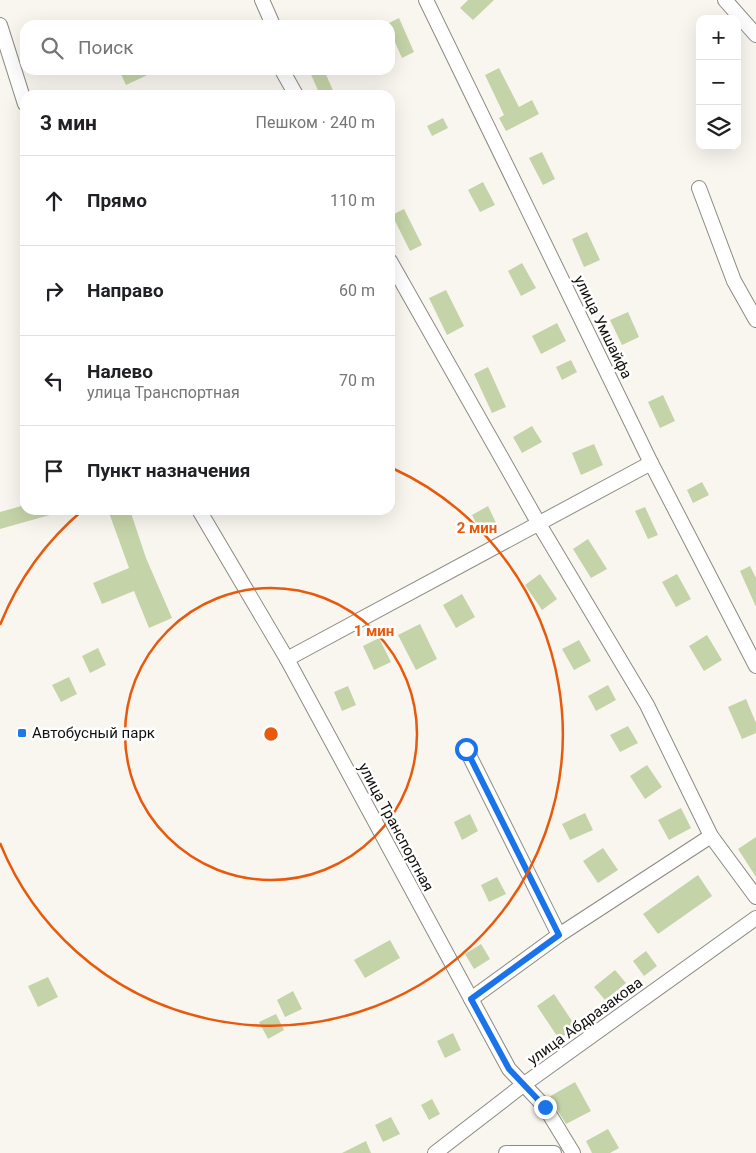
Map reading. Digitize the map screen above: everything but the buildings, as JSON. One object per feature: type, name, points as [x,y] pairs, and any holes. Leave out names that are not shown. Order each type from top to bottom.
[{"type":"street","points":[[262,0],[271,20]]},
{"type":"street","name":"улица Умшайфа","points":[[426,0],[651,463],[756,666]]},
{"type":"street","points":[[725,0],[756,35]]},
{"type":"street","points":[[0,24],[21,90]]},
{"type":"street","points":[[285,75],[293,90]]},
{"type":"street","points":[[699,188],[734,281],[756,320]]},
{"type":"street","points":[[395,278],[646,705],[711,836],[756,897]]},
{"type":"street","points":[[287,659],[651,463]]},
{"type":"street","name":"улица Транспортная","points":[[202,515],[287,659],[509,1069],[545,1107],[573,1153]]},
{"type":"street","points":[[466,749],[559,935]]},
{"type":"street","points":[[471,999],[559,935],[711,836]]},
{"type":"street","name":"улица Абдразакова","points":[[435,1153],[523,1085],[756,918]]},
{"type":"street","points":[[506,1153],[554,1153]]},
{"type":"place","name":"Автобусный парк","points":[[22,733]]},
{"type":"route","points":[[466,749],[559,935],[471,999],[509,1069],[545,1107]]}]
